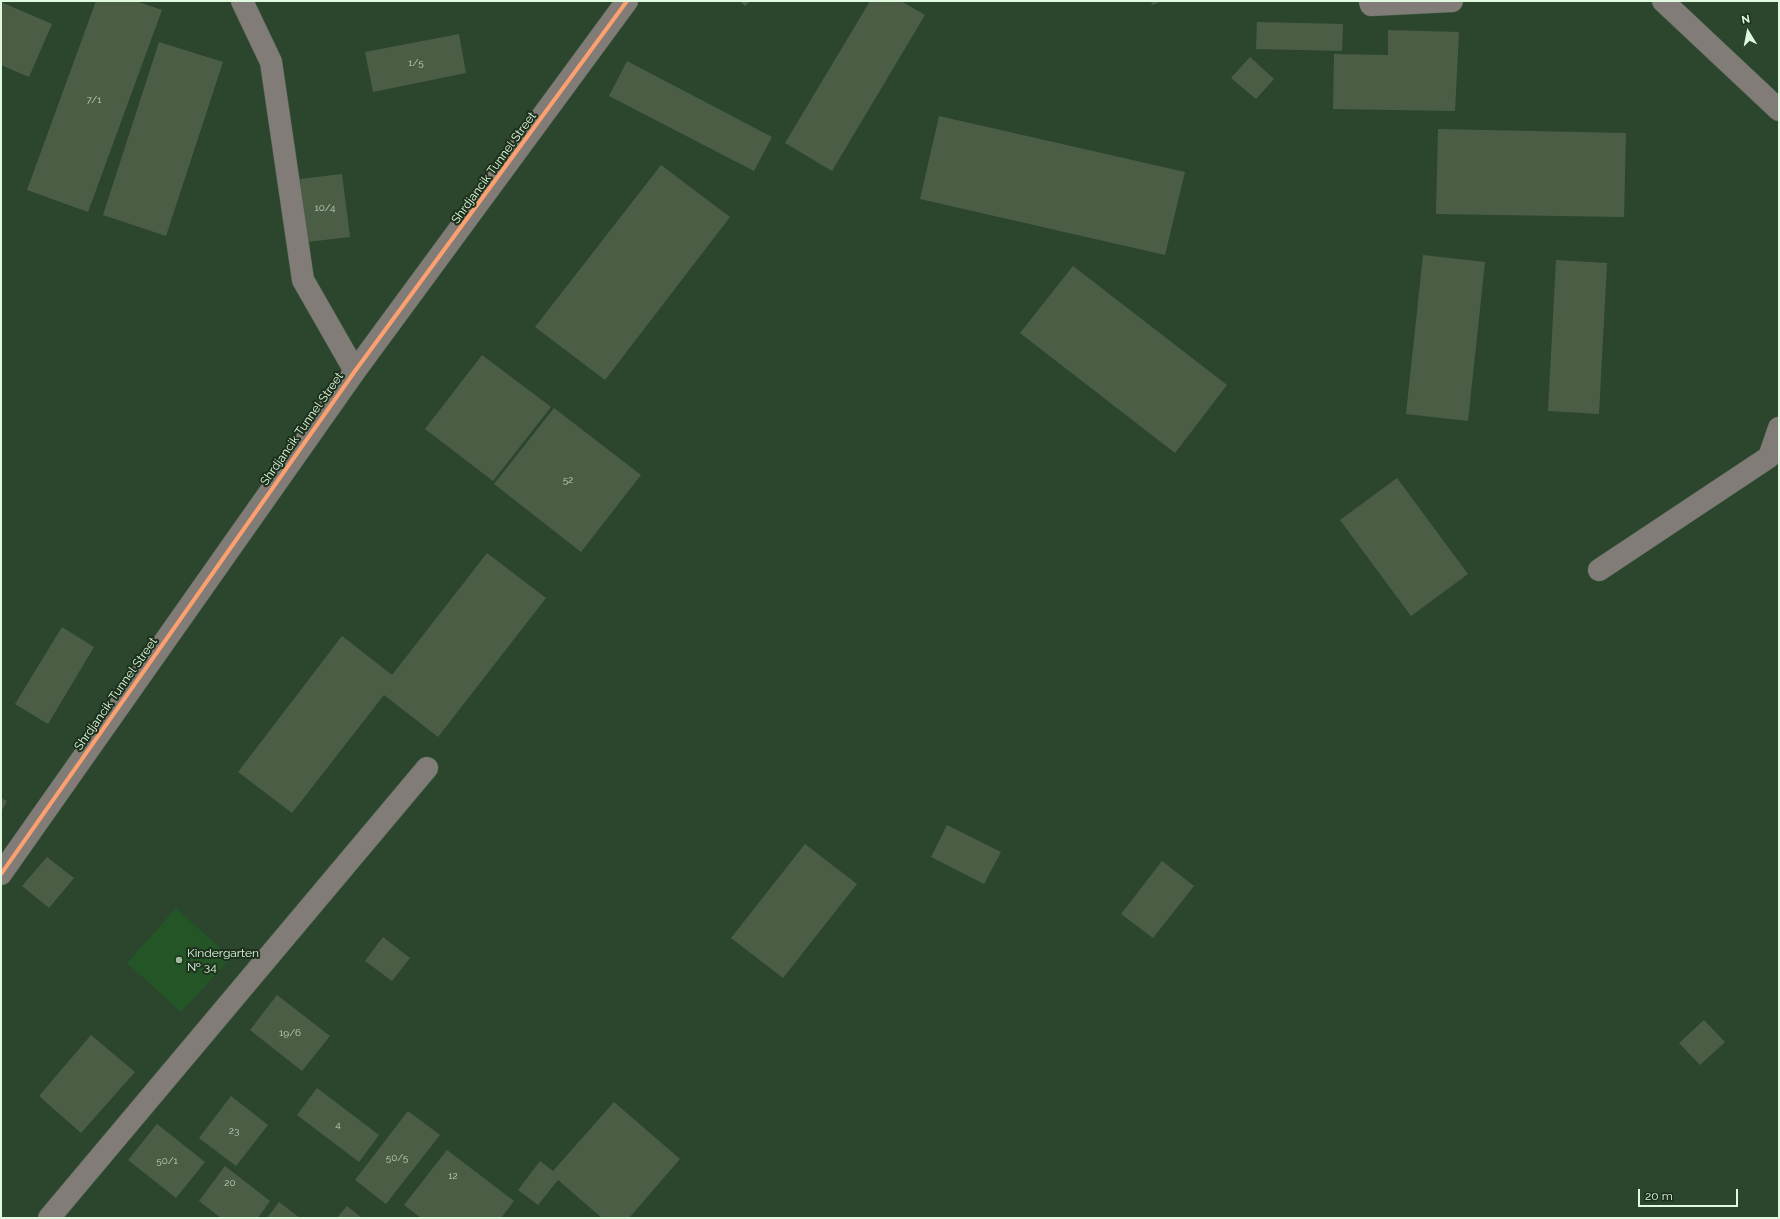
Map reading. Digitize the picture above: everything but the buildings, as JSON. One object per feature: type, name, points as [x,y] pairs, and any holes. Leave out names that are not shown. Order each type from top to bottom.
[{"type":"street","points":[[242,1],[271,62],[303,280],[355,371]]},
{"type":"street","name":"Shrdjancik Tunnel Street","points":[[1,874],[355,371],[627,1]]},
{"type":"street","points":[[1370,1],[1371,5],[1452,1]]},
{"type":"street","points":[[1663,1],[1779,110]]},
{"type":"street","points":[[1599,570],[1769,457],[1779,428]]},
{"type":"street","points":[[49,1218],[427,768]]},
{"type":"shaded area","name":"Kindergarten № 34","points":[[176,908],[231,958],[181,1012],[127,963]]},
{"type":"cycle path","points":[[1,874],[355,371],[627,1]]},
{"type":"place","name":"Kindergarten № 34","points":[[179,960]]}]
